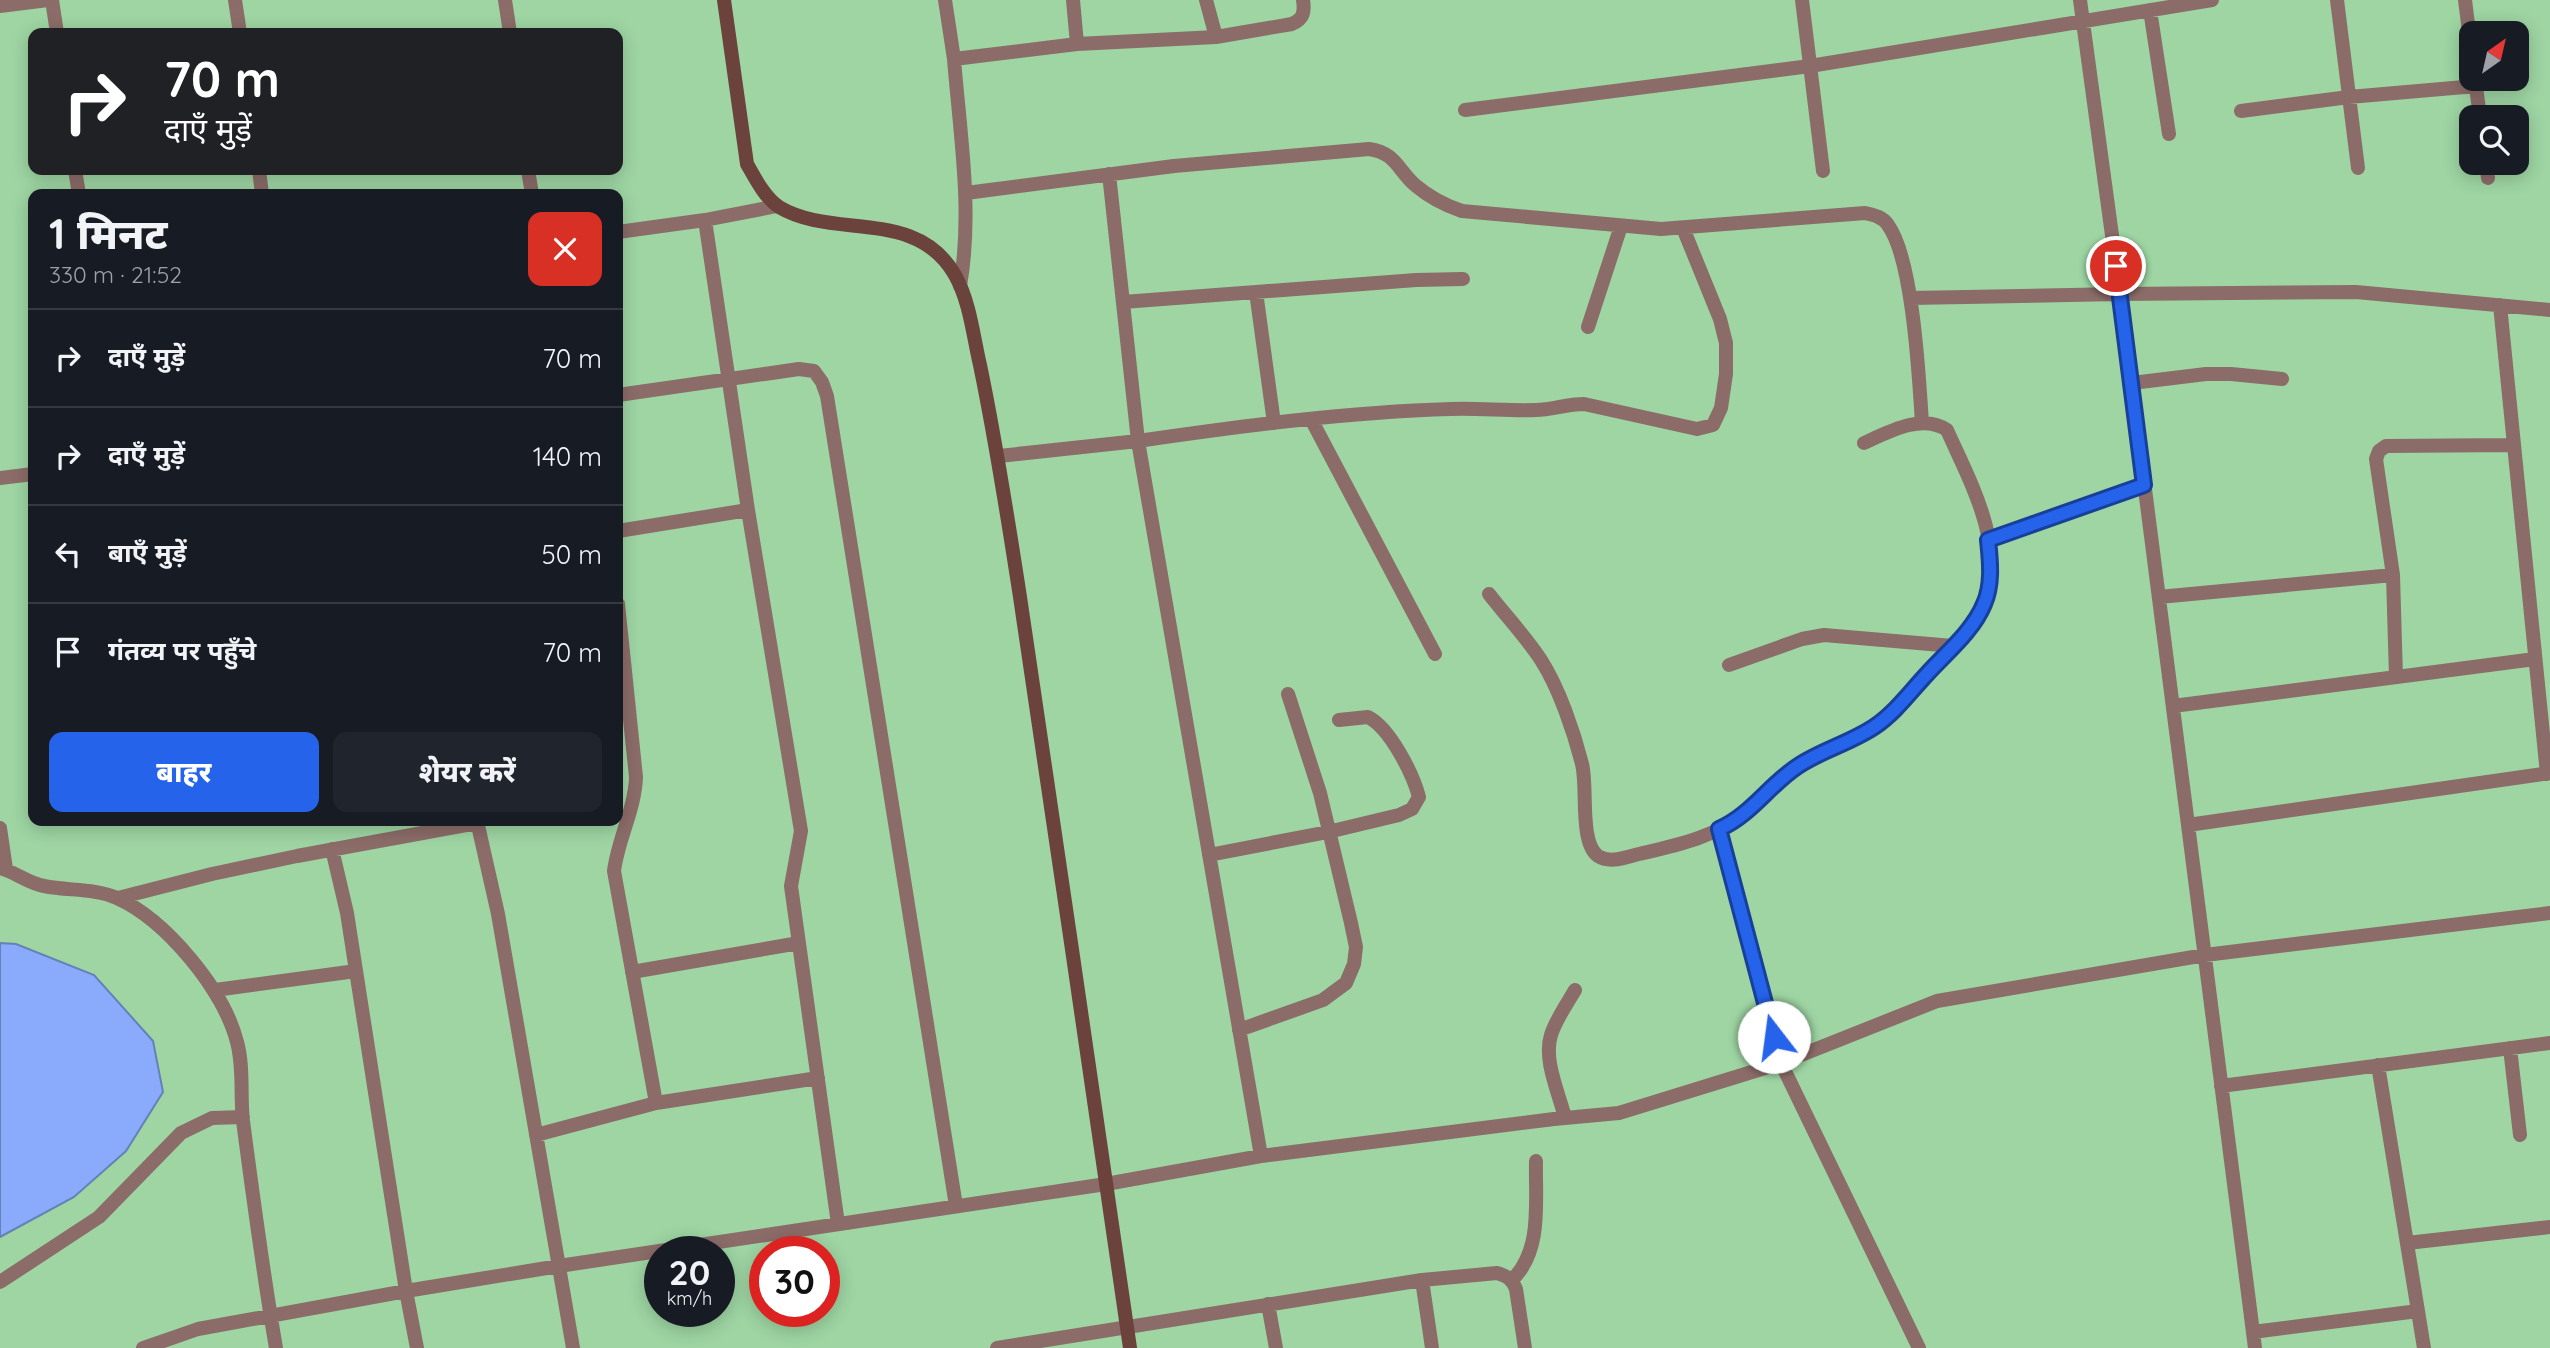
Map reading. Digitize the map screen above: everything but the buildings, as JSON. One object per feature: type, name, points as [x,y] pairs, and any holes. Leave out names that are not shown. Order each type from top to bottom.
[{"type":"street","points":[[0,6],[50,0],[56,28]]},
{"type":"street","points":[[235,0],[239,28]]},
{"type":"street","points":[[505,0],[509,28]]},
{"type":"street","points":[[724,0],[747,164],[777,206],[806,218],[887,229],[911,236],[935,251],[954,272],[966,298],[999,456],[1130,1348]]},
{"type":"street","points":[[945,0],[954,60],[966,193],[966,251],[960,286]]},
{"type":"street","points":[[1073,0],[1077,44]]},
{"type":"street","points":[[1206,0],[1216,37]]},
{"type":"street","points":[[954,60],[1077,44],[1216,37],[1292,24],[1303,15],[1304,0]]},
{"type":"street","points":[[1802,0],[1823,171]]},
{"type":"street","points":[[2080,0],[2132,383],[2255,1348]]},
{"type":"street","points":[[1465,110],[1810,66],[2212,0]]},
{"type":"street","points":[[2337,0],[2358,168]]},
{"type":"street","points":[[2465,0],[2468,21]]},
{"type":"street","points":[[2150,10],[2169,134]]},
{"type":"street","points":[[2241,111],[2459,84]]},
{"type":"street","points":[[966,193],[1174,166],[1369,149],[1383,151],[1412,183],[1429,196],[1462,211],[1661,229],[1865,213],[1876,215],[1887,222],[1893,233],[1910,298],[1922,423]]},
{"type":"street","points":[[1109,174],[1138,441],[1261,1156]]},
{"type":"street","points":[[623,231],[705,220],[777,206]]},
{"type":"street","points":[[705,220],[748,510],[801,831],[791,886],[838,1224]]},
{"type":"street","points":[[1588,327],[1621,226]]},
{"type":"street","points":[[999,456],[1311,419],[1453,409],[1540,411],[1558,405],[1584,404],[1697,429],[1713,425],[1721,408],[1726,374],[1726,343],[1720,319],[1683,228]]},
{"type":"street","points":[[1123,302],[1416,280],[1463,279]]},
{"type":"street","points":[[1256,292],[1274,423]]},
{"type":"street","points":[[1910,298],[2356,292],[2550,310]]},
{"type":"street","points":[[2188,825],[2548,774],[2500,305]]},
{"type":"street","points":[[623,394],[799,369],[814,372],[822,382],[827,396],[956,1206]]},
{"type":"street","points":[[2132,383],[2231,373],[2282,379]]},
{"type":"street","points":[[1311,419],[1435,654]]},
{"type":"street","points":[[1489,594],[1541,661],[1557,692],[1583,766],[1588,839],[1595,854],[1614,860],[1695,841],[1750,810],[1778,781],[1797,767],[1877,726],[1953,646],[1976,619],[1985,603],[1991,565],[1985,519],[1947,430],[1932,422],[1922,423],[1889,432],[1864,443]]},
{"type":"street","points":[[2396,677],[2393,575],[2376,459],[2379,451],[2386,446],[2514,445]]},
{"type":"street","points":[[0,478],[28,475]]},
{"type":"street","points":[[1988,540],[2144,485]]},
{"type":"street","points":[[623,530],[748,510]]},
{"type":"street","points":[[2159,597],[2393,575]]},
{"type":"street","points":[[1729,665],[1802,639],[1824,635],[1953,646]]},
{"type":"street","points":[[2173,706],[2535,659]]},
{"type":"street","points":[[623,675],[636,792],[617,849],[614,871],[656,1103]]},
{"type":"street","points":[[1239,1030],[1323,1000],[1346,983],[1354,964],[1356,947],[1320,793],[1288,694]]},
{"type":"street","points":[[1209,855],[1328,832],[1399,815],[1412,809],[1419,797],[1408,769],[1382,727],[1376,721],[1362,717],[1339,720]]},
{"type":"street","points":[[118,898],[212,874],[456,826]]},
{"type":"street","points":[[478,826],[498,914],[573,1348]]},
{"type":"street","points":[[0,828],[3,869],[42,886],[98,892],[118,898],[142,912],[170,938],[202,971],[215,990],[238,1043],[243,1117],[276,1348]]},
{"type":"street","points":[[1719,829],[1781,1063],[1919,1348]]},
{"type":"street","points":[[332,849],[347,913],[417,1348]]},
{"type":"street","points":[[143,1348],[198,1329],[559,1266],[1106,1184],[1261,1156],[1619,1113],[1781,1063],[1937,1001],[2205,955],[2550,913]]},
{"type":"street","points":[[632,972],[799,943]]},
{"type":"street","points":[[215,990],[356,971]]},
{"type":"street","points":[[1565,1118],[1549,1045],[1558,1020],[1575,990]]},
{"type":"street","points":[[2221,1086],[2550,1043]]},
{"type":"street","points":[[2511,1048],[2520,1135]]},
{"type":"street","points":[[2378,1065],[2424,1348]]},
{"type":"street","points":[[536,1135],[656,1103],[818,1079]]},
{"type":"street","points":[[0,1282],[99,1217],[181,1133],[212,1118],[243,1117]]},
{"type":"street","points":[[1512,1280],[1527,1263],[1532,1251],[1535,1233],[1536,1161]]},
{"type":"street","points":[[2407,1243],[2550,1227]]},
{"type":"street","points":[[997,1348],[1422,1280],[1497,1273],[1512,1280]]},
{"type":"street","points":[[1422,1280],[1432,1348]]},
{"type":"street","points":[[1512,1280],[1525,1348]]},
{"type":"street","points":[[1268,1304],[1276,1348]]},
{"type":"street","points":[[2253,1332],[2418,1311]]},
{"type":"water","points":[[0,943],[16,944],[94,975],[153,1041],[163,1092],[126,1151],[74,1197],[0,1237]]},
{"type":"route","points":[[1774,1037],[1719,829],[1750,810],[1778,781],[1797,767],[1816,755],[1858,737],[1877,726],[1892,712],[1953,646],[1976,619],[1985,603],[1991,565],[1988,540],[2144,485],[2116,266]]}]
